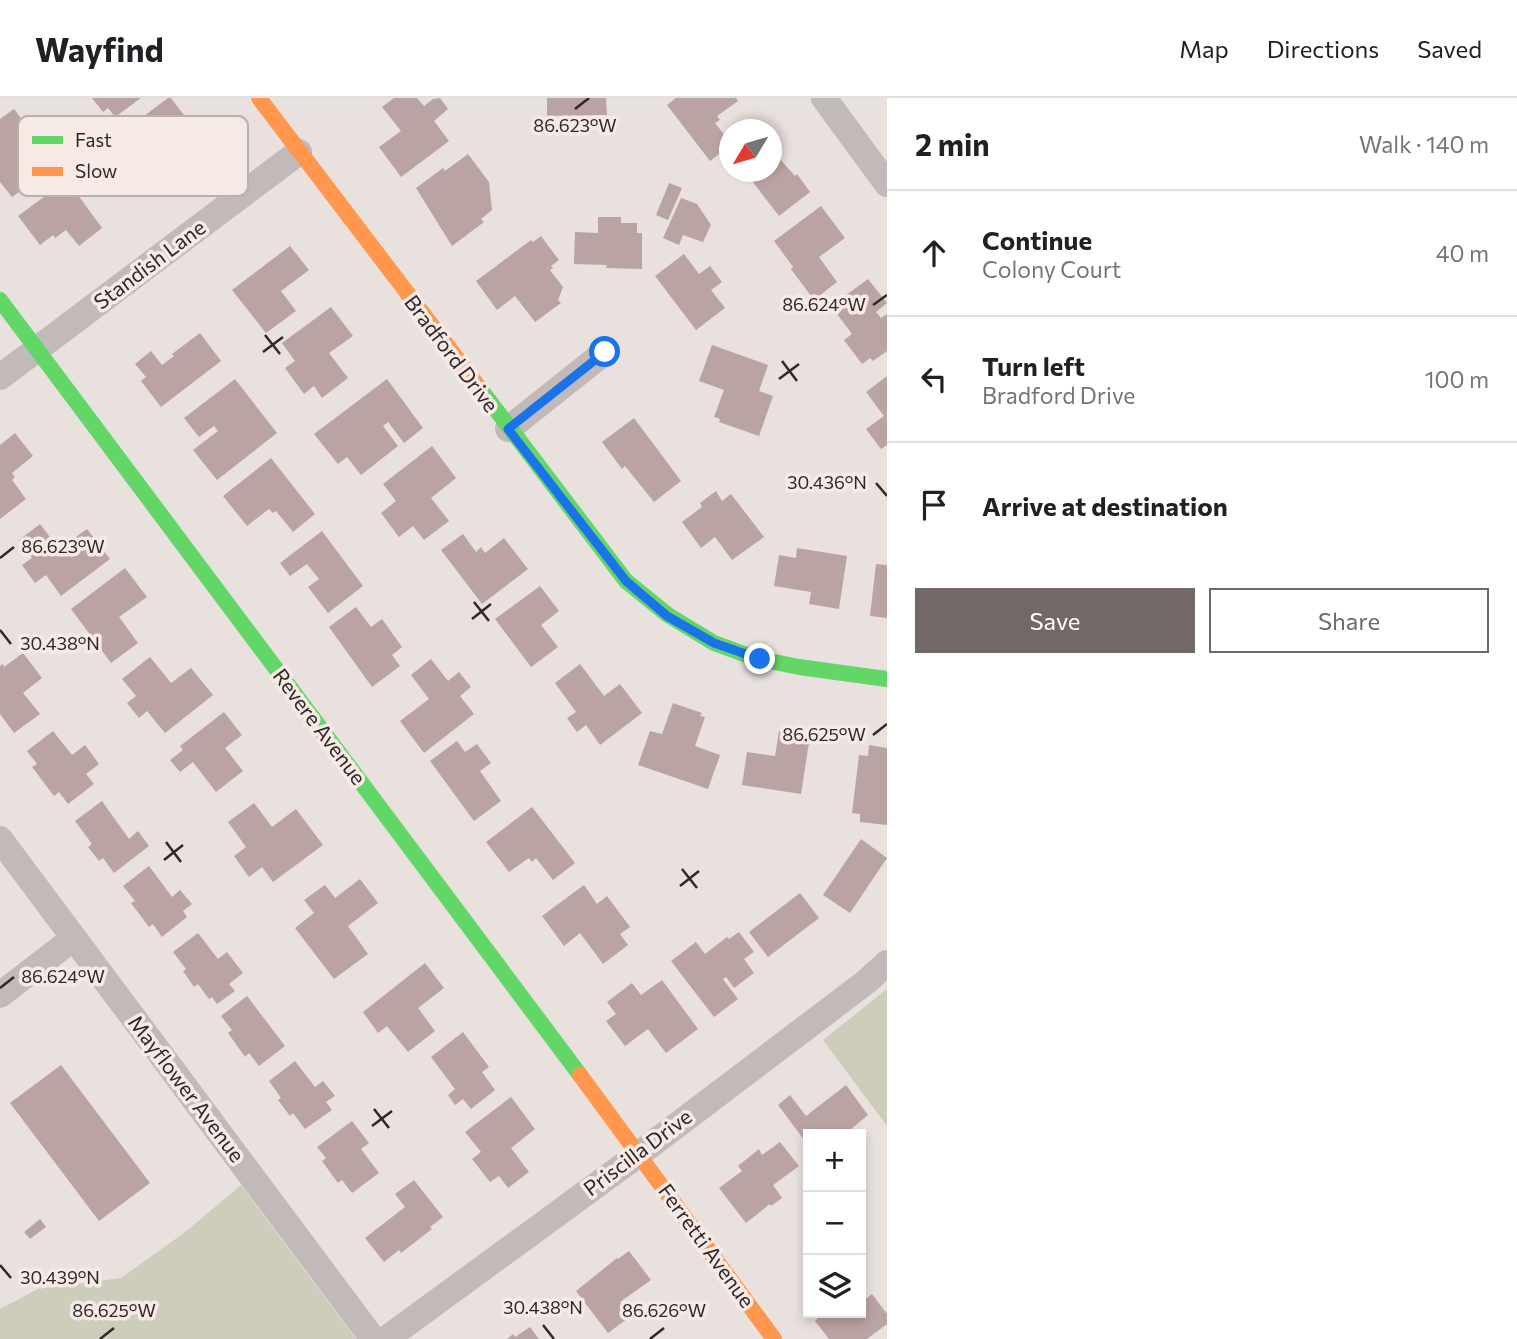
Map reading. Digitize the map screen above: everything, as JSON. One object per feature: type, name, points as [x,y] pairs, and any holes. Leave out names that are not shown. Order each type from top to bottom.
[{"type":"street","name":"Bradford Drive","points":[[259,98],[626,581],[667,616],[714,643],[760,659],[887,679]]},
{"type":"street","points":[[824,98],[887,184]]},
{"type":"street","name":"Standish Lane","points":[[248,190],[299,152]]},
{"type":"street","name":"Standish Lane","points":[[0,377],[240,196]]},
{"type":"street","name":"Revere Avenue","points":[[0,300],[639,1154]]},
{"type":"street","points":[[508,429],[605,352]]},
{"type":"street","name":"Mayflower Avenue","points":[[0,839],[373,1339]]},
{"type":"street","points":[[0,995],[74,939]]},
{"type":"street","name":"Priscilla Drive","points":[[386,1339],[639,1154],[866,982],[887,963]]},
{"type":"street","name":"Ferretti Avenue","points":[[639,1154],[774,1339]]},
{"type":"shaded area","points":[[887,989],[887,1126],[823,1040]]},
{"type":"shaded area","points":[[241,1185],[356,1339],[0,1339],[0,1309],[38,1289],[121,1278],[188,1230]]},
{"type":"building","points":[[92,98],[141,98],[116,116],[108,108],[103,112]]},
{"type":"building","points":[[171,98],[185,116],[144,116]]},
{"type":"building","points":[[394,98],[417,98],[424,106],[433,99],[440,98],[448,109],[434,121],[449,141],[401,177],[379,147],[401,131],[382,107]]},
{"type":"building","points":[[547,98],[606,98],[607,115],[547,116]]},
{"type":"building","points":[[676,98],[736,98],[738,101],[717,116],[719,121],[715,123],[719,128],[719,154],[710,161],[667,105]]},
{"type":"building","points":[[14,109],[19,116],[18,193],[12,197],[0,182],[0,119]]},
{"type":"building","points":[[468,154],[489,182],[492,210],[481,219],[484,222],[452,246],[416,188]]},
{"type":"building","points":[[782,161],[795,176],[797,174],[810,192],[779,216],[753,182],[782,182]]},
{"type":"building","points":[[669,183],[682,188],[668,220],[656,215]]},
{"type":"building","points":[[45,196],[79,196],[102,228],[79,246],[66,230],[55,238],[53,235],[40,245],[18,216]]},
{"type":"building","points":[[681,198],[697,204],[711,225],[703,242],[683,235],[679,245],[663,238]]},
{"type":"building","points":[[821,206],[845,238],[819,257],[837,282],[814,300],[774,241]]},
{"type":"building","points":[[598,217],[621,217],[621,223],[637,223],[637,233],[642,233],[642,269],[574,264],[575,232],[598,233]]},
{"type":"building","points":[[541,236],[559,260],[550,270],[563,287],[558,300],[561,303],[535,322],[515,296],[497,310],[476,281],[531,240],[533,242]]},
{"type":"building","points":[[290,246],[309,270],[281,291],[296,311],[266,333],[232,290]]},
{"type":"building","points":[[684,254],[699,274],[710,266],[722,282],[711,290],[725,308],[696,330],[655,276]]},
{"type":"building","points":[[868,279],[887,303],[876,312],[881,318],[887,314],[887,351],[873,361],[870,358],[862,364],[844,340],[852,334],[831,306]]},
{"type":"building","points":[[826,299],[832,308],[823,314],[817,306]]},
{"type":"building","points":[[331,307],[353,336],[329,353],[348,378],[322,398],[314,386],[304,394],[285,368],[295,361],[282,343]]},
{"type":"building","points":[[200,333],[221,361],[161,407],[141,381],[146,377],[135,364],[151,351],[162,365]]},
{"type":"building","points":[[712,345],[768,365],[759,391],[773,396],[759,436],[719,422],[720,419],[714,417],[724,390],[699,381]]},
{"type":"building","points":[[887,376],[887,445],[881,449],[866,429],[884,416],[866,392]]},
{"type":"building","points":[[235,379],[277,433],[217,480],[193,450],[218,431],[214,426],[199,437],[184,418]]},
{"type":"building","points":[[387,379],[423,428],[404,443],[388,422],[383,426],[398,446],[361,475],[347,457],[338,464],[314,434]]},
{"type":"building","points":[[634,418],[681,481],[654,502],[625,466],[622,469],[602,442]]},
{"type":"building","points":[[15,433],[33,456],[12,473],[15,477],[12,480],[26,499],[0,519],[0,445]]},
{"type":"building","points":[[432,446],[456,478],[431,498],[449,521],[424,540],[413,526],[399,537],[381,513],[396,501],[383,484]]},
{"type":"building","points":[[271,458],[315,514],[293,532],[276,511],[273,513],[269,509],[247,526],[223,496]]},
{"type":"building","points":[[716,491],[722,501],[731,494],[764,537],[732,560],[715,537],[701,548],[682,522],[702,507],[700,503]]},
{"type":"building","points":[[40,524],[56,545],[59,543],[62,547],[87,529],[110,559],[61,596],[46,575],[35,583],[22,565],[32,558],[19,540]]},
{"type":"building","points":[[322,531],[363,586],[328,613],[308,587],[319,579],[307,564],[290,576],[280,563]]},
{"type":"building","points":[[463,534],[476,552],[481,547],[485,553],[504,538],[528,569],[482,604],[441,550]]},
{"type":"building","points":[[797,548],[847,556],[839,609],[809,604],[811,592],[774,586],[779,555],[796,558]]},
{"type":"building","points":[[876,564],[887,565],[887,618],[870,616]]},
{"type":"building","points":[[125,568],[147,597],[119,617],[138,643],[111,663],[71,609]]},
{"type":"building","points":[[540,586],[559,611],[541,625],[558,647],[531,667],[495,619]]},
{"type":"building","points":[[356,607],[371,627],[382,619],[402,647],[392,655],[400,666],[372,687],[329,627]]},
{"type":"building","points":[[23,653],[42,678],[23,693],[40,714],[14,733],[0,714],[0,666],[3,664],[4,667]]},
{"type":"building","points":[[150,657],[171,683],[191,668],[213,695],[165,733],[147,711],[139,718],[127,703],[136,696],[122,679]]},
{"type":"building","points":[[431,659],[448,681],[459,672],[471,687],[460,696],[474,714],[424,753],[400,721],[429,699],[411,675]]},
{"type":"building","points":[[580,664],[604,696],[620,684],[642,713],[600,745],[586,725],[577,732],[567,718],[576,712],[555,683]]},
{"type":"building","points":[[673,703],[702,713],[700,716],[705,717],[695,746],[720,755],[708,789],[638,765],[650,731],[662,734]]},
{"type":"building","points":[[224,712],[242,735],[225,748],[243,771],[216,792],[193,762],[180,772],[170,760],[183,750],[180,746]]},
{"type":"building","points":[[53,731],[72,755],[85,745],[99,764],[86,774],[94,784],[68,804],[59,792],[54,796],[32,767],[37,764],[27,751]]},
{"type":"building","points":[[779,731],[810,736],[801,794],[742,785],[747,752],[775,756]]},
{"type":"building","points":[[457,741],[465,752],[477,744],[491,763],[480,771],[501,801],[474,821],[430,761]]},
{"type":"building","points":[[869,745],[887,748],[887,825],[860,822],[860,814],[852,813],[859,755],[868,756]]},
{"type":"building","points":[[102,801],[129,839],[138,831],[149,846],[114,873],[103,858],[99,861],[88,847],[92,844],[75,821]]},
{"type":"building","points":[[254,803],[272,827],[296,809],[323,845],[273,882],[262,867],[249,877],[234,856],[246,847],[228,822]]},
{"type":"building","points":[[532,807],[575,863],[553,880],[536,858],[532,862],[529,858],[509,872],[486,842]]},
{"type":"building","points":[[861,839],[887,858],[850,913],[823,895]]},
{"type":"building","points":[[149,866],[172,897],[180,890],[192,904],[183,911],[187,917],[162,937],[153,924],[149,927],[131,903],[135,901],[123,886]]},
{"type":"building","points":[[360,879],[378,903],[348,926],[368,954],[334,979],[295,928],[314,913],[304,900],[325,885],[335,898]]},
{"type":"building","points":[[584,885],[597,904],[607,896],[630,927],[620,934],[628,945],[603,964],[580,933],[564,946],[542,916]]},
{"type":"building","points":[[800,893],[819,918],[768,957],[749,932]]},
{"type":"building","points":[[739,932],[754,952],[744,959],[754,973],[734,988],[726,977],[723,979],[738,999],[714,1017],[671,961],[696,942],[705,954],[727,937],[729,939]]},
{"type":"building","points":[[198,933],[218,959],[227,952],[243,973],[229,984],[235,991],[217,1004],[212,997],[209,999],[198,984],[194,987],[183,971],[186,969],[173,952]]},
{"type":"building","points":[[425,963],[444,988],[418,1008],[435,1031],[408,1052],[387,1026],[378,1033],[363,1012]]},
{"type":"building","points":[[662,980],[698,1029],[666,1053],[648,1029],[625,1046],[606,1021],[616,1014],[607,1002],[632,983],[641,995]]},
{"type":"building","points":[[247,996],[285,1046],[259,1066],[249,1053],[245,1057],[228,1033],[232,1030],[221,1016]]},
{"type":"building","points":[[463,1032],[489,1067],[482,1072],[495,1090],[471,1109],[463,1099],[455,1105],[448,1095],[455,1089],[431,1057]]},
{"type":"building","points":[[295,1061],[315,1087],[323,1081],[335,1096],[326,1102],[332,1110],[305,1129],[293,1113],[290,1116],[278,1100],[281,1098],[269,1081]]},
{"type":"building","points":[[61,1065],[150,1183],[99,1221],[10,1103]]},
{"type":"building","points":[[846,1085],[868,1115],[851,1129],[803,1129],[803,1138],[778,1105],[790,1095],[806,1116]]},
{"type":"building","points":[[511,1097],[535,1129],[511,1148],[529,1172],[508,1188],[499,1176],[490,1182],[472,1159],[481,1152],[465,1132]]},
{"type":"building","points":[[352,1121],[369,1143],[361,1149],[379,1173],[352,1193],[342,1180],[338,1183],[322,1161],[326,1158],[317,1147]]},
{"type":"building","points":[[780,1142],[799,1166],[773,1185],[782,1198],[746,1223],[719,1188],[742,1171],[738,1166],[759,1149],[762,1155]]},
{"type":"building","points":[[414,1180],[443,1217],[401,1253],[399,1250],[384,1262],[365,1238],[405,1207],[395,1194]]},
{"type":"building","points":[[40,1219],[46,1227],[30,1239],[24,1232]]},
{"type":"building","points":[[629,1251],[651,1280],[620,1302],[631,1316],[608,1333],[576,1291]]},
{"type":"building","points":[[872,1294],[887,1314],[887,1324],[867,1339],[829,1339],[815,1321],[818,1318],[866,1318],[866,1299]]},
{"type":"building","points":[[530,1327],[539,1339],[507,1339],[513,1334],[515,1337]]},
{"type":"traffic: fast","points":[[0,300],[580,1075]]},
{"type":"traffic: fast","points":[[478,386],[626,581],[668,615],[714,643],[755,658],[887,679]]},
{"type":"traffic: slow","points":[[259,98],[478,386]]},
{"type":"traffic: slow","points":[[580,1075],[774,1339]]},
{"type":"route","points":[[605,352],[508,429],[626,581],[667,616],[714,643],[760,659]]}]
